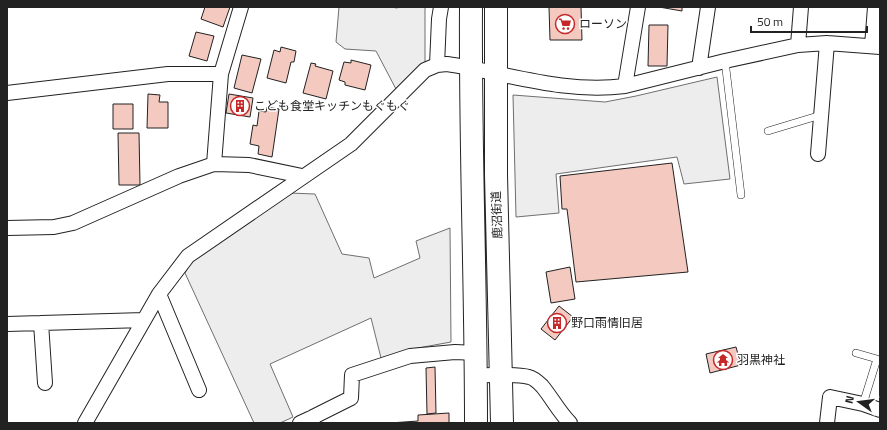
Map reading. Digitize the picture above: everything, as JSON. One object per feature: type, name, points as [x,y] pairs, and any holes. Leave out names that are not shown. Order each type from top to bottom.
[{"type":"main road","name":"鹿沼街道","points":[[471,7],[470,68],[476,423]]},
{"type":"main road","name":"鹿沼街道","points":[[496,7],[496,175],[502,423]]},
{"type":"street","points":[[214,164],[221,74],[241,7]]},
{"type":"street","points":[[437,65],[441,7]]},
{"type":"street","points":[[625,86],[638,7]]},
{"type":"street","points":[[699,68],[708,7]]},
{"type":"street","points":[[798,45],[801,7]]},
{"type":"street","points":[[84,423],[159,294],[188,256],[302,176],[351,144],[426,70],[437,65],[447,64],[542,83],[573,87],[610,88],[625,86],[798,45],[827,43],[876,47],[875,7]]},
{"type":"street","points":[[818,154],[827,43]]},
{"type":"street","points":[[7,93],[168,74],[221,74]]},
{"type":"street","points":[[7,228],[54,227],[73,223],[179,176],[214,164],[249,165],[302,176]]},
{"type":"street","points":[[159,294],[199,390]]},
{"type":"street","points":[[7,324],[144,320]]},
{"type":"street","points":[[41,323],[45,383]]},
{"type":"street","points":[[308,421],[351,398],[352,376],[410,356],[455,352],[476,353]]},
{"type":"street","points":[[476,376],[529,377],[535,380],[542,387],[570,423]]},
{"type":"street","points":[[827,423],[830,397],[863,404],[880,410]]},
{"type":"lane","points":[[726,61],[741,195]]},
{"type":"lane","points":[[768,131],[821,115]]},
{"type":"lane","points":[[856,353],[877,359],[863,404]]},
{"type":"shaded area","points":[[339,7],[425,7],[425,63],[397,91],[376,51],[345,49],[336,42]]},
{"type":"shaded area","points":[[717,77],[730,179],[684,184],[677,157],[556,174],[559,213],[516,217],[513,95],[605,102]]},
{"type":"shaded area","points":[[289,193],[315,194],[342,254],[369,258],[374,278],[420,258],[416,241],[450,228],[451,342],[418,348],[381,358],[371,318],[270,364],[293,417],[280,423],[254,423],[185,273],[193,259]]},
{"type":"building","points":[[205,7],[230,7],[223,27],[201,19]]},
{"type":"building","name":"ローソン","points":[[549,7],[581,7],[582,40],[550,40]]},
{"type":"building","points":[[659,7],[682,7],[682,11]]},
{"type":"building","points":[[649,25],[668,25],[667,66],[648,66]]},
{"type":"building","points":[[196,32],[214,36],[207,61],[189,56]]},
{"type":"building","points":[[281,47],[296,51],[294,62],[291,62],[286,83],[267,78],[274,50],[280,52]]},
{"type":"building","points":[[242,55],[261,59],[252,93],[234,88]]},
{"type":"building","points":[[351,60],[371,65],[365,90],[345,85],[345,82],[339,80],[344,62],[351,63]]},
{"type":"building","points":[[311,63],[316,64],[315,66],[333,71],[326,99],[303,93]]},
{"type":"building","points":[[148,94],[160,95],[159,102],[168,102],[168,128],[147,128]]},
{"type":"building","name":"こども食堂キッチンもぐもぐ","points":[[229,94],[253,98],[250,117],[226,113]]},
{"type":"building","points":[[113,104],[133,104],[133,129],[113,129]]},
{"type":"building","points":[[267,107],[279,109],[272,157],[258,154],[259,146],[250,144],[253,125],[257,126],[259,111],[266,112]]},
{"type":"building","points":[[118,133],[139,133],[140,185],[119,185]]},
{"type":"building","points":[[672,163],[688,272],[576,282],[567,209],[562,209],[560,176]]},
{"type":"building","points":[[570,267],[575,299],[551,303],[546,272]]},
{"type":"building","name":"野口雨情旧居","points":[[559,306],[573,317],[555,340],[541,329]]},
{"type":"building","name":"羽黒神社","points":[[736,347],[741,365],[710,373],[706,354]]},
{"type":"building","points":[[435,367],[436,413],[427,414],[426,368]]},
{"type":"building","points":[[449,413],[449,423],[390,423],[418,421],[418,415]]},
{"type":"place","name":"ローソン","points":[[565,24]]},
{"type":"place","name":"こども食堂キッチンもぐもぐ","points":[[240,106]]},
{"type":"place","name":"野口雨情旧居","points":[[557,323]]},
{"type":"place","name":"羽黒神社","points":[[723,360]]}]
